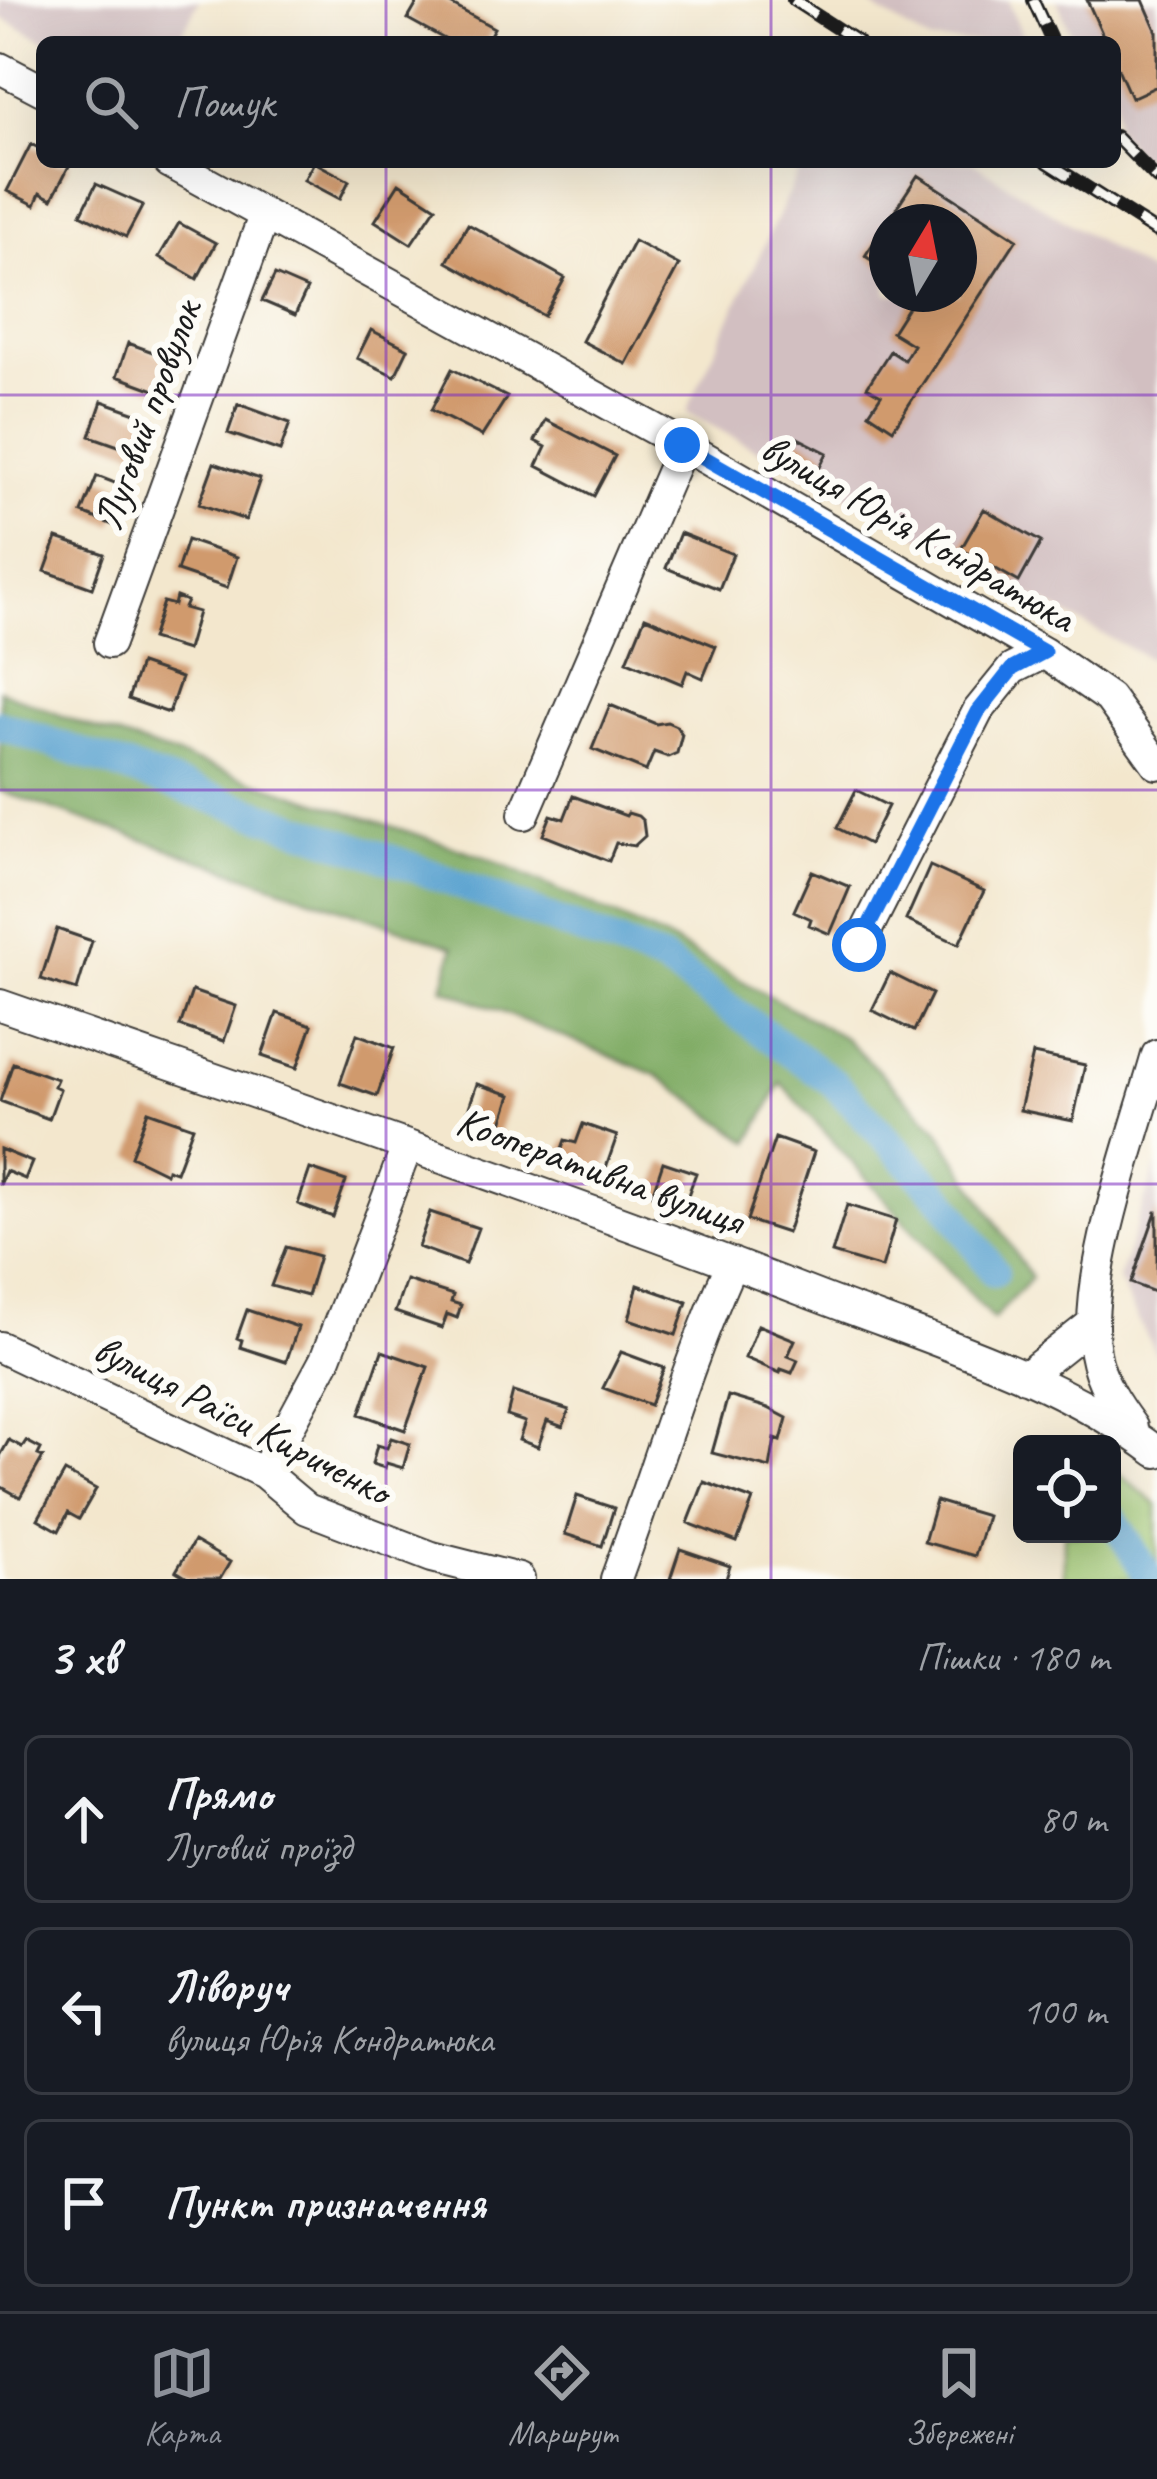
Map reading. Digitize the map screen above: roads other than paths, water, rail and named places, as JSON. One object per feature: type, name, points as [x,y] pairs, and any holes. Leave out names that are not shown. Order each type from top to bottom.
[{"type":"street","points":[[0,68],[36,88]]},
{"type":"street","name":"вулиця Юрія Кондратюка","points":[[180,168],[682,445],[1044,652],[1108,698],[1157,764]]},
{"type":"street","name":"Луговий провулок","points":[[109,644],[264,216]]},
{"type":"street","points":[[524,814],[682,445]]},
{"type":"street","points":[[859,945],[978,712],[1012,669],[1044,652]]},
{"type":"street","name":"Кооперативна вулиця","points":[[0,1005],[732,1263],[1025,1377],[1149,1446]]},
{"type":"street","points":[[1149,1446],[1107,1392],[1095,1356],[1093,1323],[1097,1279],[1157,1055]]},
{"type":"street","points":[[264,1473],[325,1360],[407,1147]]},
{"type":"street","points":[[616,1579],[703,1328],[732,1263]]},
{"type":"street","points":[[1025,1377],[1093,1323]]},
{"type":"street","name":"вулиця Раїси Кириченко","points":[[0,1347],[264,1473],[307,1509],[432,1556],[520,1579]]},
{"type":"waterway","points":[[0,725],[410,866],[664,962],[833,1082],[945,1201],[994,1272]]},
{"type":"waterway","points":[[1121,1532],[1150,1579]]},
{"type":"railway","points":[[793,0],[849,36]]},
{"type":"railway","points":[[1033,0],[1049,36]]},
{"type":"railway","points":[[1121,142],[1157,179]]},
{"type":"railway","points":[[1056,168],[1157,232]]}]
